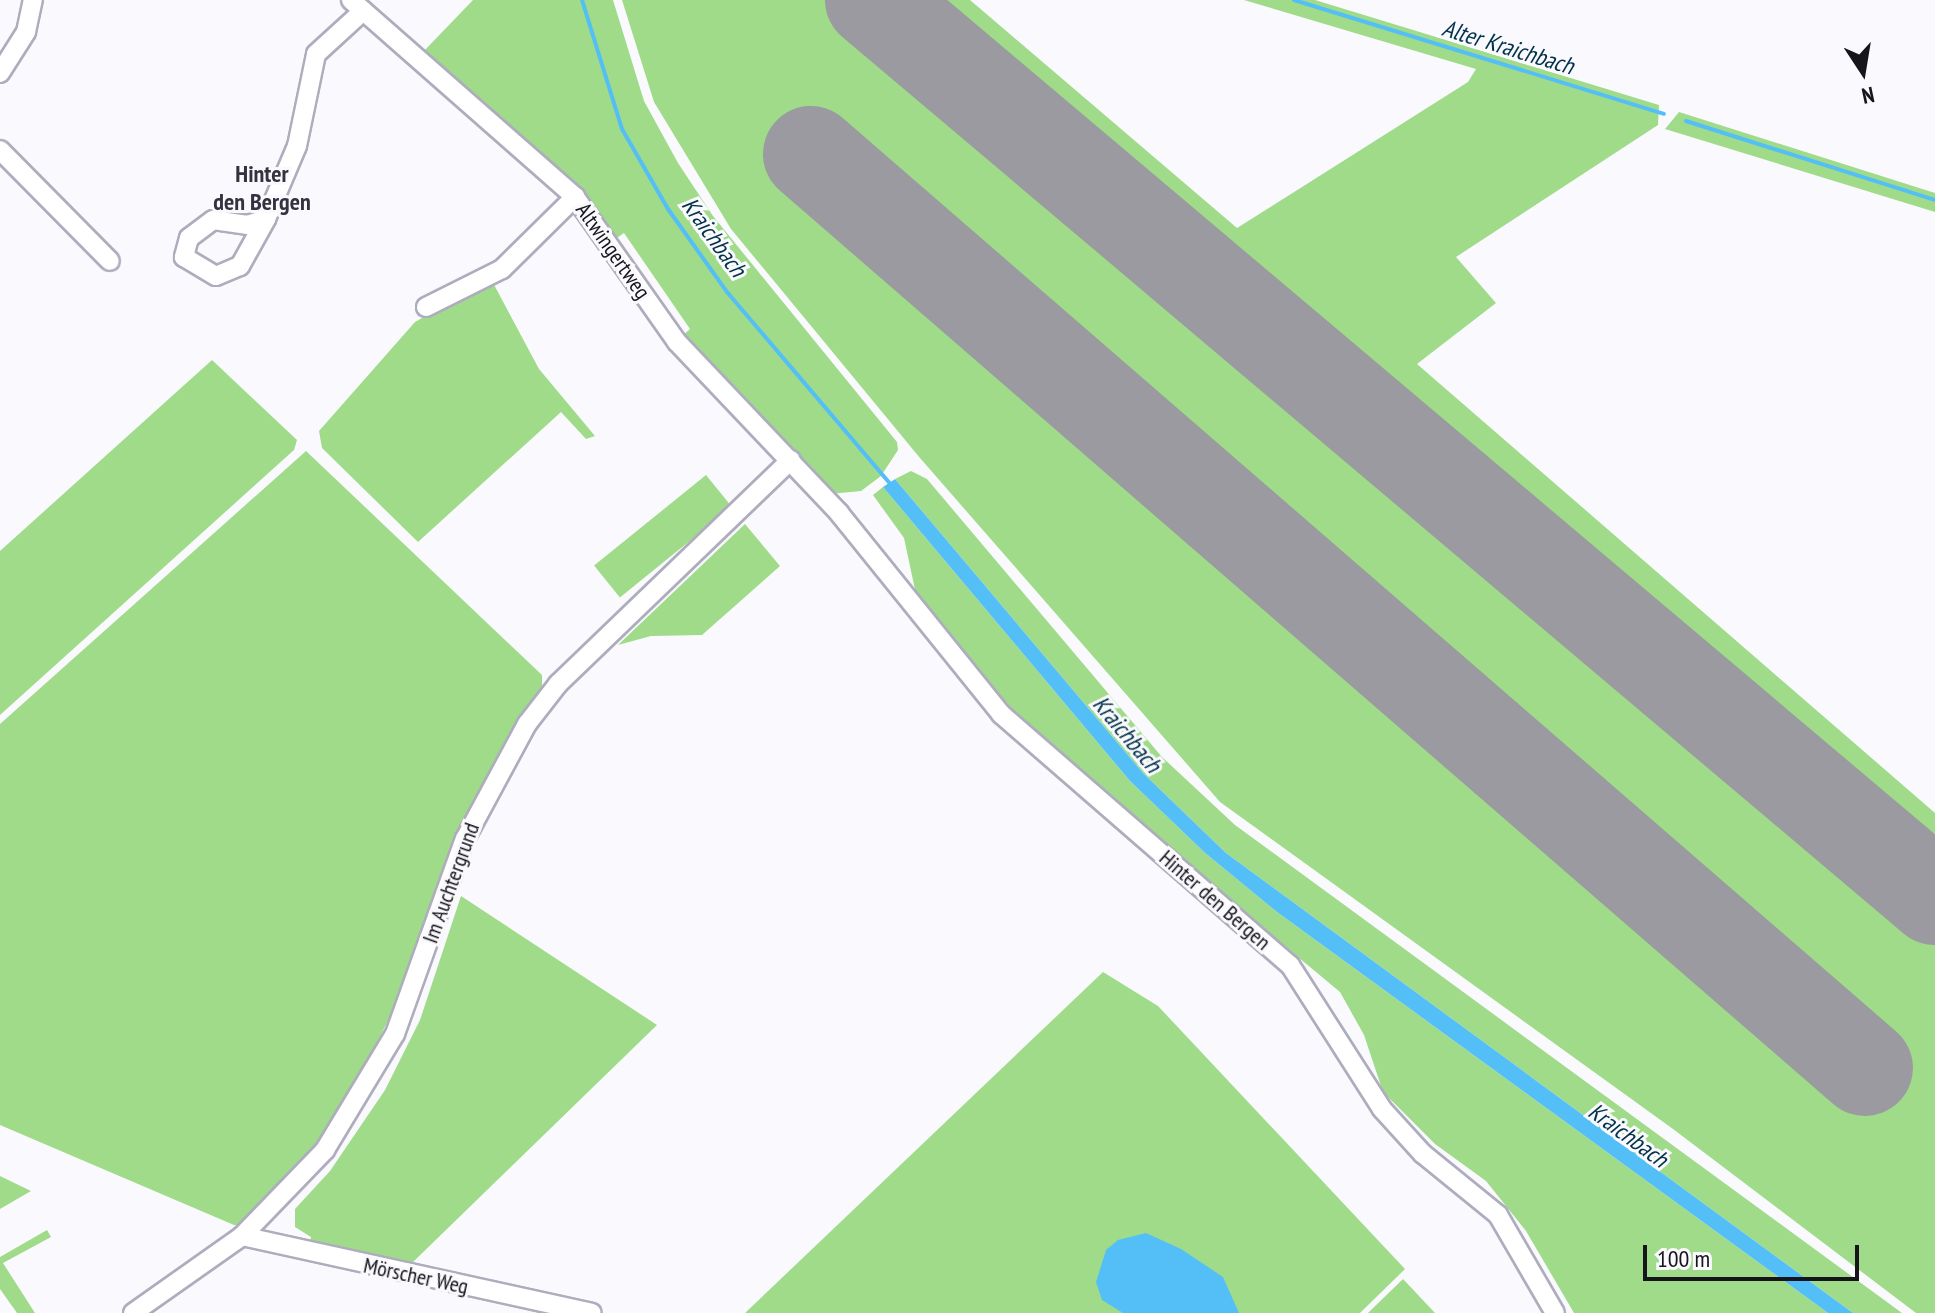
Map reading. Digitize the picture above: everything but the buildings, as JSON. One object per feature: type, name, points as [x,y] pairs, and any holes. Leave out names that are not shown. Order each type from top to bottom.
[{"type":"street","points":[[0,73],[26,32],[33,0]]},
{"type":"street","name":"Altwingertweg","points":[[266,219],[297,146],[316,54],[357,6],[575,197],[677,342],[839,513]]},
{"type":"street","points":[[0,150],[110,261]]},
{"type":"street","points":[[426,307],[502,269],[575,197]]},
{"type":"street","name":"Im Auchtergrund","points":[[133,1313],[242,1236],[325,1150],[373,1077],[418,977],[465,839],[527,724],[558,684],[791,460]]},
{"type":"street","name":"Hinter den Bergen","points":[[839,513],[1001,714],[1290,965],[1382,1109],[1423,1154],[1498,1215],[1555,1313]]},
{"type":"street","name":"Mörscher Weg","points":[[242,1236],[592,1313]]},
{"type":"green space","points":[[473,0],[613,0],[644,101],[678,163],[713,216],[897,442],[898,450],[881,476],[861,491],[830,494],[680,338],[690,329],[624,233],[611,242],[584,195],[423,52]]},
{"type":"green space","points":[[622,0],[970,0],[1237,228],[1468,82],[1476,69],[1244,0],[1315,0],[1659,105],[1658,125],[1456,257],[1496,303],[1417,364],[1935,813],[1935,1313],[1916,1313],[1673,1129],[1220,802],[920,458],[731,229],[654,102]]},
{"type":"green space","points":[[1679,112],[1935,193],[1935,212],[1665,129]]},
{"type":"green space","points":[[491,279],[539,369],[595,436],[586,439],[561,412],[418,542],[322,448],[319,431],[415,322]]},
{"type":"green space","points":[[212,360],[297,440],[294,450],[0,715],[0,551]]},
{"type":"green space","points":[[306,451],[542,675],[542,686],[462,824],[411,973],[344,1111],[307,1161],[241,1225],[234,1225],[0,1125],[0,724]]},
{"type":"green space","points":[[911,471],[927,479],[1162,757],[1235,825],[1902,1313],[1853,1313],[1226,853],[1143,773],[895,479]]},
{"type":"green space","points":[[706,475],[732,507],[620,597],[594,566]]},
{"type":"green space","points":[[883,487],[1130,781],[1204,852],[1277,912],[1828,1313],[1574,1313],[1526,1231],[1486,1181],[1435,1144],[1383,1092],[1364,1035],[1340,992],[1118,807],[1014,711],[917,599],[904,538],[873,495]]},
{"type":"green space","points":[[745,524],[780,566],[702,635],[651,636],[618,645]]},
{"type":"green space","points":[[461,896],[657,1025],[412,1263],[310,1244],[311,1237],[295,1227],[295,1209],[330,1171],[385,1090],[420,1020]]},
{"type":"green space","points":[[1103,972],[1158,1006],[1405,1269],[1360,1313],[745,1313]]},
{"type":"green space","points":[[0,1176],[31,1191],[0,1209]]},
{"type":"green space","points":[[47,1230],[51,1237],[3,1263],[35,1313],[17,1313],[0,1289],[0,1257]]},
{"type":"green space","points":[[1403,1279],[1435,1313],[1368,1313]]},
{"type":"water","points":[[895,479],[1143,773],[1226,853],[1853,1313],[1828,1313],[1277,912],[1204,852],[1130,781],[883,487]]},
{"type":"water","points":[[1146,1233],[1181,1249],[1223,1277],[1239,1313],[1123,1313],[1102,1300],[1096,1282],[1106,1250],[1118,1240]]},
{"type":"waterway","name":"Kraichbach","points":[[582,0],[622,129],[668,209],[727,292],[893,487]]},
{"type":"waterway","name":"Alter Kraichbach","points":[[1294,0],[1664,114]]},
{"type":"waterway","name":"Alter Kraichbach","points":[[1686,121],[1935,200]]},
{"type":"runway","points":[[873,0],[1935,897]]},
{"type":"runway","points":[[811,154],[1865,1068]]},
{"type":"district","name":"Hinter den Bergen","points":[[262,188]]}]
